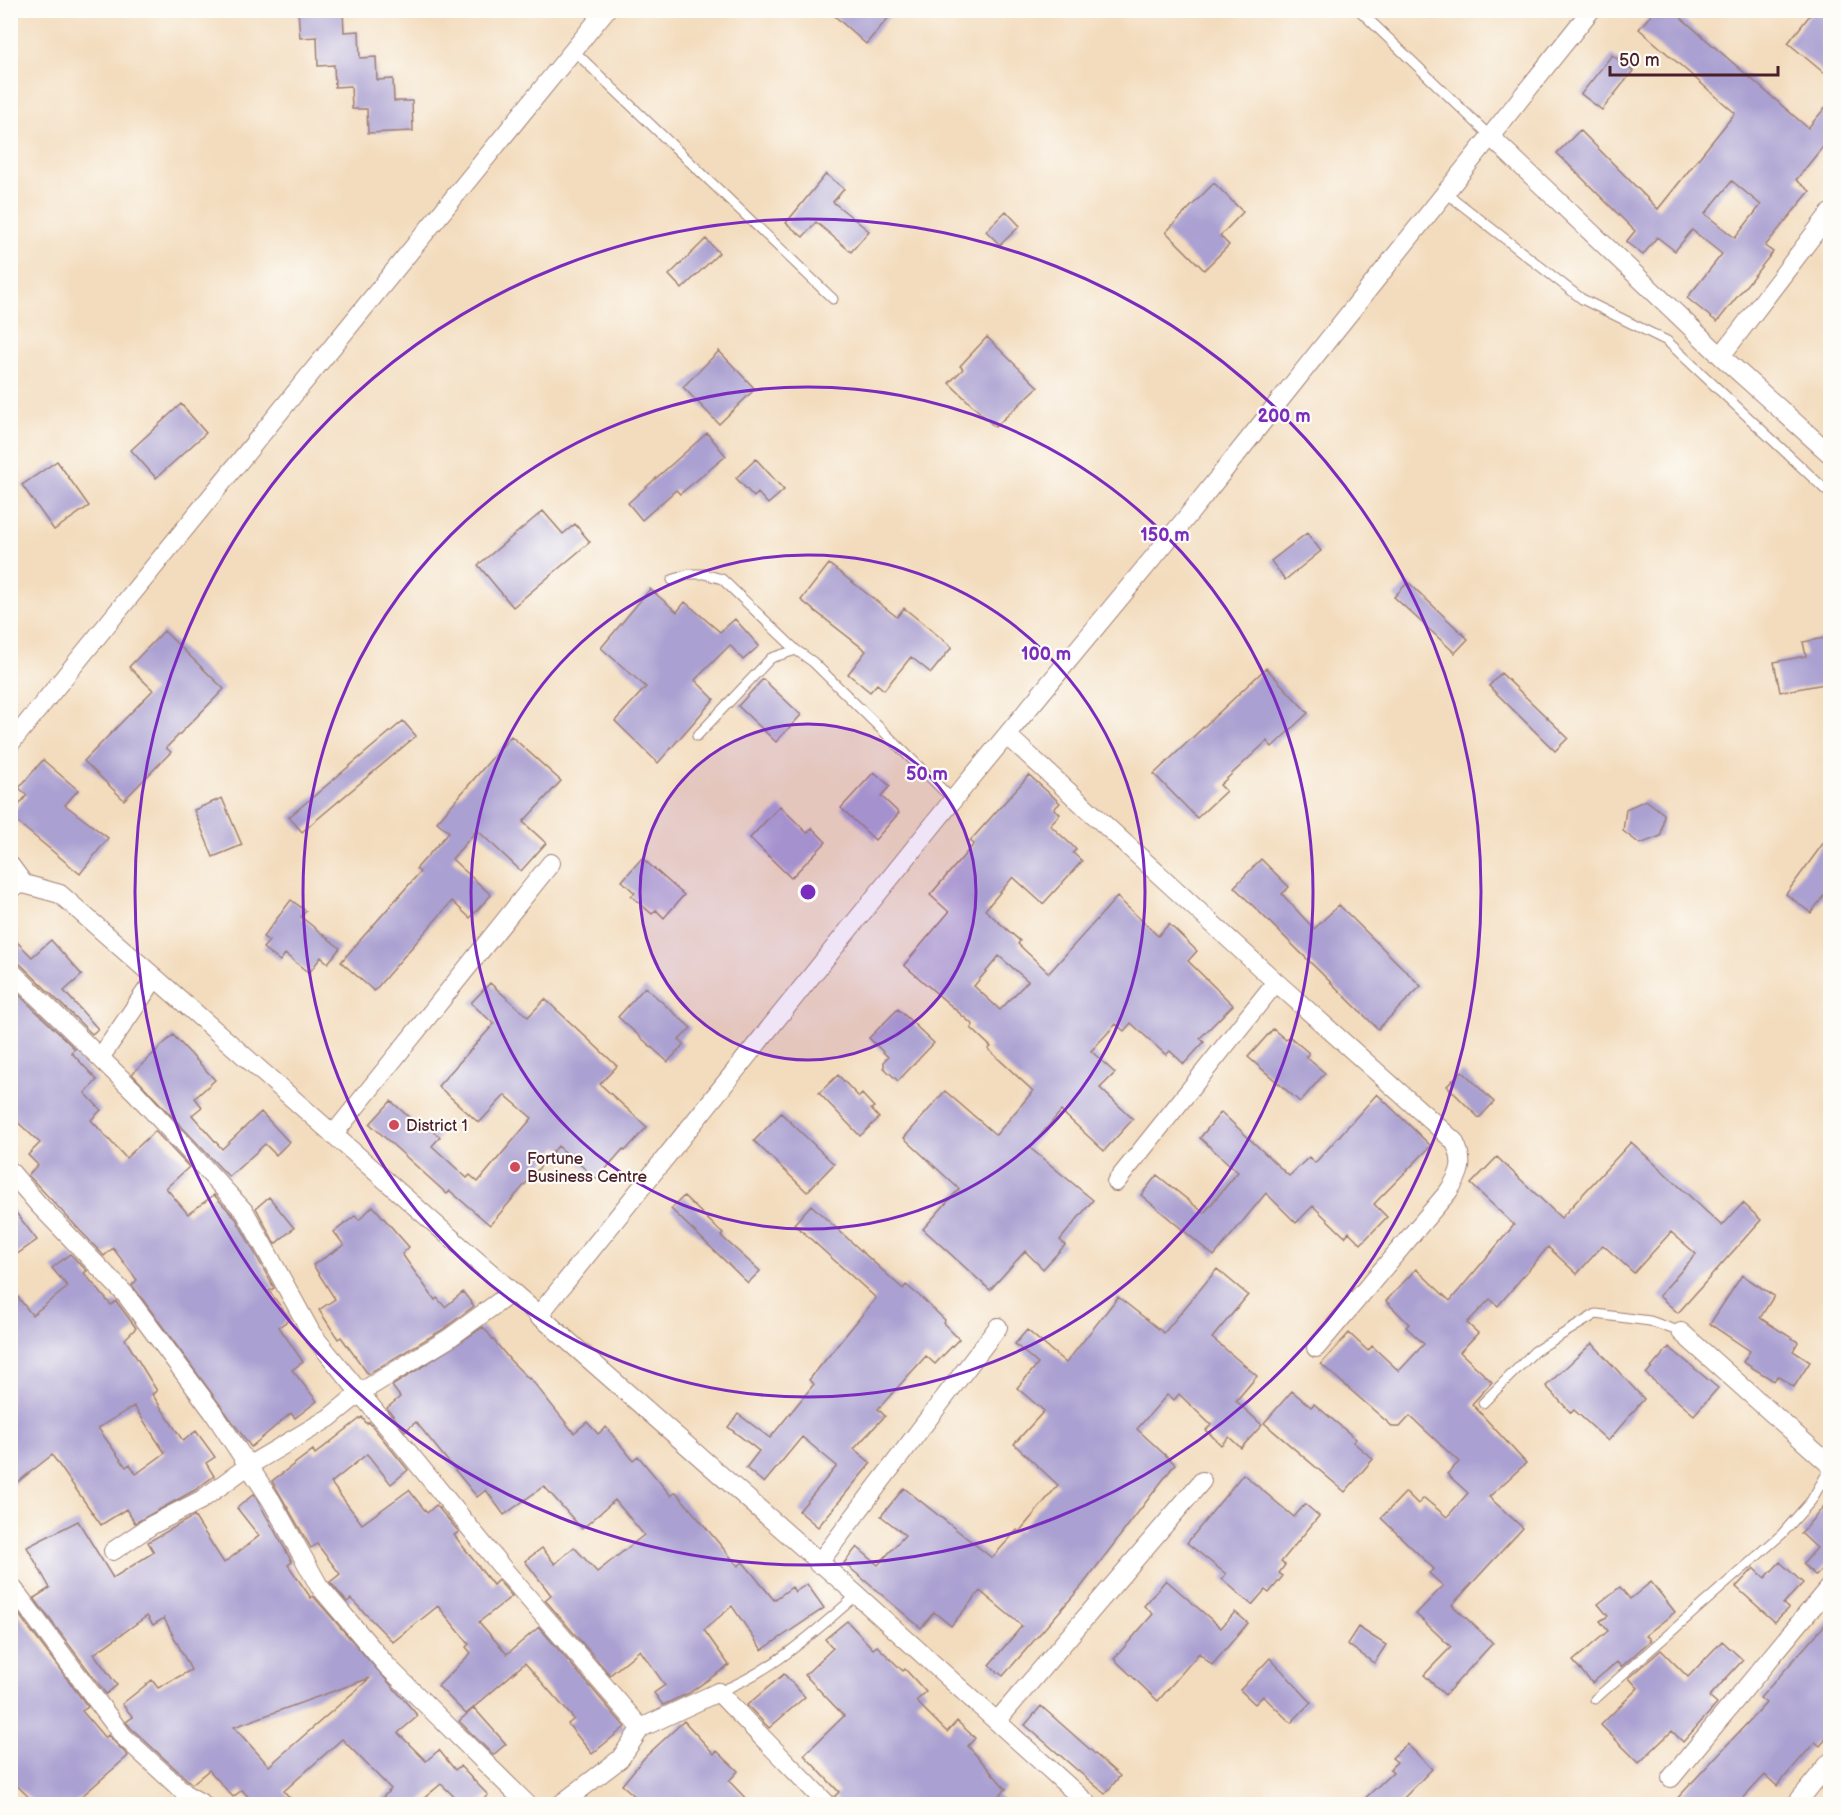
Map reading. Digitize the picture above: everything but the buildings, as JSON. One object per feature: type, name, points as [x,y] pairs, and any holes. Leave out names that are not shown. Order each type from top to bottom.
[{"type":"street","points":[[10,744],[606,10]]},
{"type":"street","points":[[538,1316],[1445,192],[1492,137],[1591,10]]},
{"type":"street","points":[[1492,137],[1721,356],[1830,454]]},
{"type":"street","points":[[1721,356],[1830,213]]},
{"type":"street","points":[[1008,736],[1276,982],[1454,1141],[1461,1156],[1461,1174],[1316,1348]]},
{"type":"street","points":[[333,1135],[551,864]]},
{"type":"street","points":[[10,865],[17,886],[60,894],[818,1564],[857,1595],[1088,1804]]},
{"type":"street","points":[[10,970],[100,1058],[245,1212],[312,1334],[505,1571],[641,1728]]},
{"type":"street","points":[[100,1058],[154,978]]},
{"type":"street","points":[[1116,1182],[1276,982]]},
{"type":"street","points":[[10,1171],[38,1204],[126,1295],[213,1412],[319,1586],[387,1666],[527,1804]]},
{"type":"street","points":[[113,1551],[152,1525],[201,1500],[248,1466],[329,1418],[361,1392],[448,1339],[511,1293]]},
{"type":"street","points":[[818,1564],[998,1327]]},
{"type":"street","points":[[1681,1332],[1830,1467]]},
{"type":"street","points":[[997,1721],[1202,1481]]},
{"type":"street","points":[[10,1584],[123,1736],[187,1795],[203,1804]]},
{"type":"street","points":[[1671,1778],[1830,1586]]},
{"type":"street","points":[[572,1801],[621,1759],[641,1728],[718,1692],[827,1804]]},
{"type":"street","points":[[1796,1804],[1830,1762]]},
{"type":"lane","points":[[1359,10],[1492,137]]},
{"type":"lane","points":[[573,50],[833,299]]},
{"type":"lane","points":[[1445,192],[1582,299],[1674,347],[1830,494]]},
{"type":"lane","points":[[672,580],[689,574],[704,574],[722,579],[796,650],[813,662],[953,801]]},
{"type":"lane","points":[[697,736],[771,658],[796,650]]},
{"type":"lane","points":[[1483,1403],[1535,1351],[1596,1314],[1650,1321],[1681,1332]]},
{"type":"lane","points":[[1595,1699],[1782,1534],[1811,1501],[1830,1467]]},
{"type":"lane","points":[[718,1692],[733,1686],[795,1648],[857,1595]]},
{"type":"place","name":"District 1","points":[[394,1125]]},
{"type":"place","name":"Fortune Business Centre","points":[[515,1167]]}]
